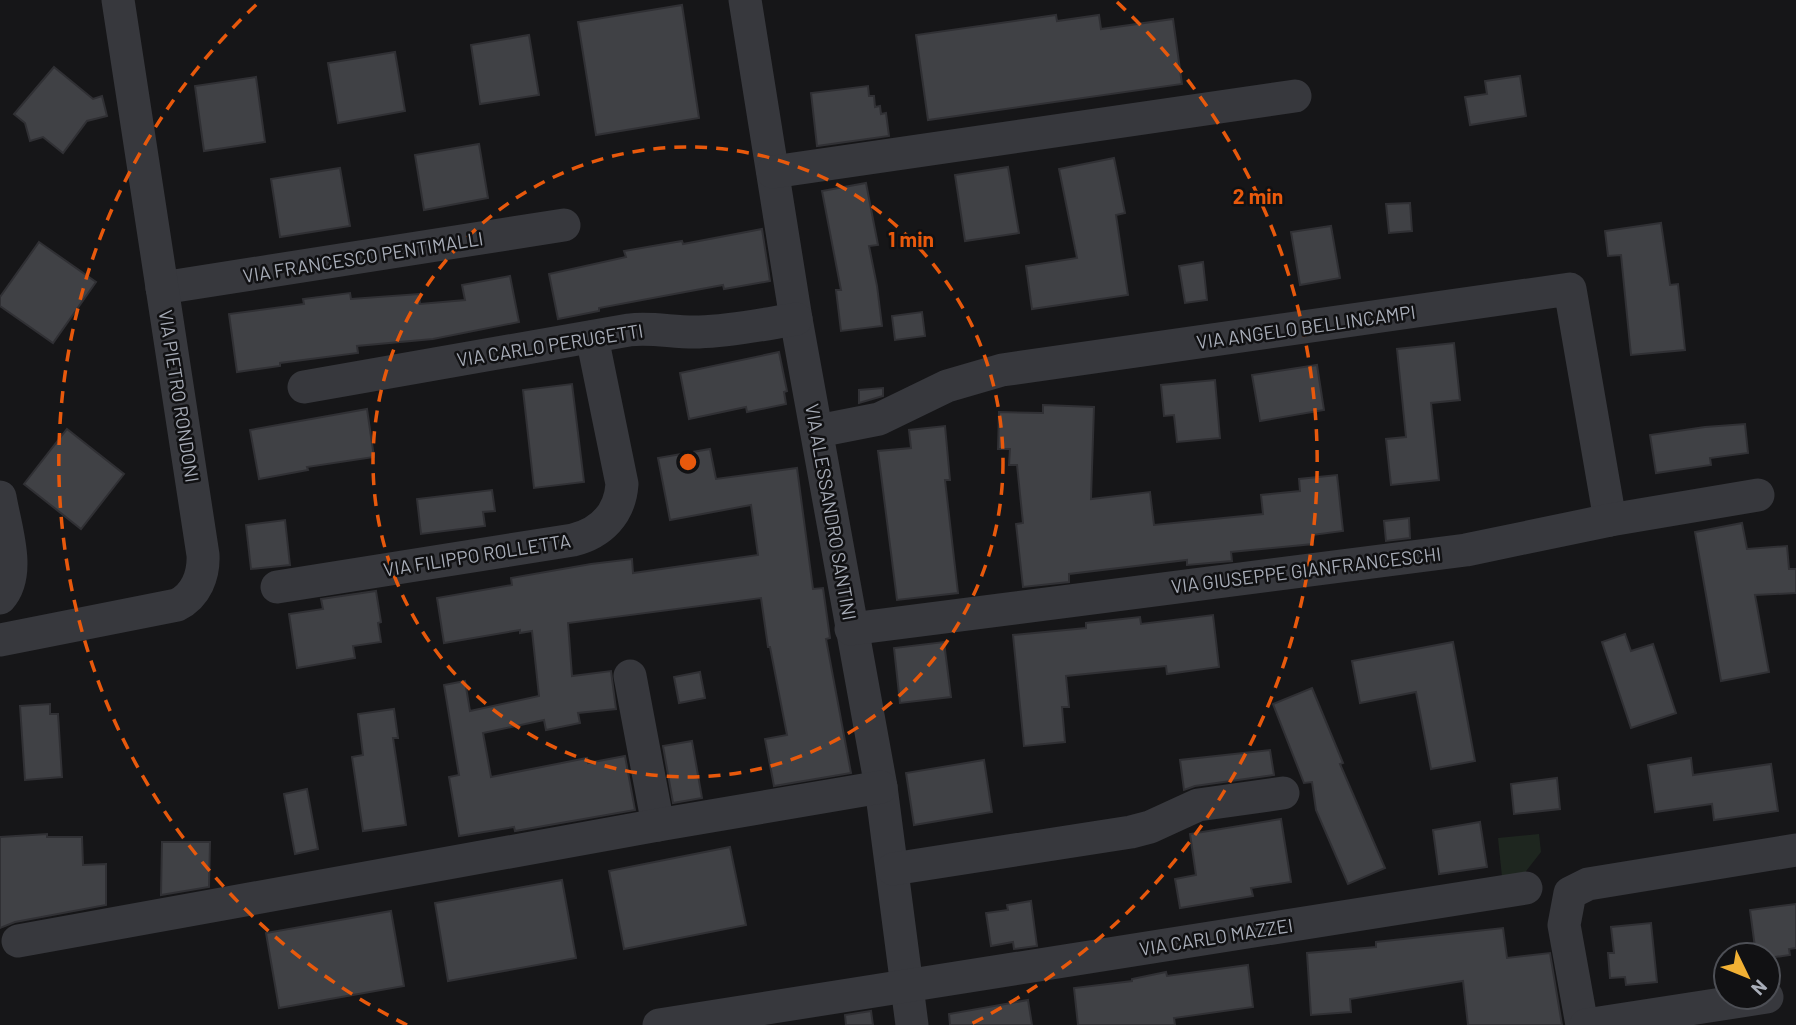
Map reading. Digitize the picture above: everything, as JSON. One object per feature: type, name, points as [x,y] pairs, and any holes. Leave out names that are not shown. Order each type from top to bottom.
[{"type":"street","name":"VIA PIETRO RONDONI","points":[[0,640],[170,607],[184,602],[199,582],[203,555],[118,0]]},
{"type":"street","name":"VIA ALESSANDRO SANTINI","points":[[745,0],[796,319],[881,787],[912,1025]]},
{"type":"street","points":[[773,172],[1295,96]]},
{"type":"street","name":"VIA FRANCESCO PENTIMALLI","points":[[162,288],[564,225]]},
{"type":"street","name":"VIA ANGELO BELLINCAMPI","points":[[818,431],[879,419],[947,386],[1002,370],[1570,289],[1610,520]]},
{"type":"street","name":"VIA CARLO PERUGETTI","points":[[304,387],[640,329],[710,332],[796,319]]},
{"type":"street","name":"VIA FILIPPO ROLLETTA","points":[[277,587],[573,540],[599,530],[617,506],[622,484],[592,337]]},
{"type":"street","name":"VIA GIUSEPPE GIANFRANCESCHI","points":[[852,629],[1466,550],[1610,520],[1758,495]]},
{"type":"street","points":[[0,497],[12,572],[7,591],[0,598]]},
{"type":"street","points":[[630,676],[658,825]]},
{"type":"street","points":[[18,941],[881,787]]},
{"type":"street","points":[[893,869],[1131,832],[1150,827],[1198,805],[1283,793]]},
{"type":"street","points":[[1712,1005],[1584,1025],[1564,925],[1570,893],[1588,884],[1796,850]]},
{"type":"street","name":"VIA CARLO MAZZEI","points":[[659,1025],[1526,888]]},
{"type":"shaded area","points":[[1539,834],[1541,852],[1523,875],[1502,877],[1498,838]]},
{"type":"building","points":[[682,5],[699,118],[596,135],[578,22]]},
{"type":"building","points":[[1056,15],[1057,21],[1099,15],[1101,29],[1173,19],[1182,84],[928,120],[916,35]]},
{"type":"building","points":[[529,35],[539,95],[480,104],[471,45]]},
{"type":"building","points":[[395,52],[405,111],[338,123],[328,63]]},
{"type":"building","points":[[54,67],[93,99],[102,96],[107,116],[87,121],[63,153],[43,137],[30,141],[25,123],[14,114]]},
{"type":"building","points":[[1520,76],[1526,116],[1470,125],[1465,97],[1487,94],[1485,81]]},
{"type":"building","points":[[256,77],[265,142],[204,151],[195,86]]},
{"type":"building","points":[[868,86],[869,96],[874,96],[875,107],[880,106],[881,114],[886,113],[889,136],[817,146],[811,93]]},
{"type":"building","points":[[479,144],[488,198],[424,210],[415,155]]},
{"type":"building","points":[[1114,158],[1125,213],[1116,215],[1128,295],[1032,309],[1026,266],[1077,258],[1059,169]]},
{"type":"building","points":[[1008,167],[1019,233],[965,241],[955,175]]},
{"type":"building","points":[[340,168],[350,226],[280,237],[271,179]]},
{"type":"building","points":[[866,183],[878,245],[869,246],[882,326],[841,331],[836,290],[841,290],[822,191]]},
{"type":"building","points":[[1410,203],[1412,231],[1389,233],[1386,204]]},
{"type":"building","points":[[1661,223],[1670,285],[1678,284],[1685,350],[1631,355],[1621,255],[1608,256],[1605,231]]},
{"type":"building","points":[[1331,226],[1340,278],[1300,285],[1291,232]]},
{"type":"building","points":[[762,229],[770,281],[724,289],[723,285],[599,308],[599,311],[558,319],[549,274],[626,257],[624,251],[682,241],[683,244]]},
{"type":"building","points":[[39,242],[96,282],[53,343],[0,306],[0,297]]},
{"type":"building","points":[[1203,262],[1207,300],[1185,303],[1179,266]]},
{"type":"building","points":[[510,276],[519,322],[433,339],[357,346],[358,353],[280,363],[280,366],[237,372],[229,314],[304,304],[303,299],[350,293],[351,299],[419,294],[420,304],[465,300],[462,285]]},
{"type":"building","points":[[922,312],[925,336],[895,340],[892,316]]},
{"type":"building","points":[[1454,343],[1460,400],[1431,403],[1439,480],[1391,485],[1386,439],[1406,437],[1397,349]]},
{"type":"building","points":[[779,352],[787,391],[784,392],[786,404],[747,412],[746,407],[689,419],[680,373]]},
{"type":"building","points":[[1317,365],[1324,410],[1260,421],[1252,375]]},
{"type":"building","points":[[1215,380],[1220,438],[1177,442],[1174,415],[1164,416],[1161,385]]},
{"type":"building","points":[[572,384],[584,482],[534,488],[523,390]]},
{"type":"building","points":[[883,388],[883,396],[859,403],[859,390]]},
{"type":"building","points":[[1043,405],[1094,407],[1091,499],[1150,492],[1154,525],[1263,514],[1261,495],[1300,491],[1299,479],[1337,475],[1343,531],[1312,535],[1313,544],[1231,552],[1232,561],[1187,565],[1187,560],[1069,574],[1069,582],[1023,587],[1016,524],[1023,523],[1017,465],[1009,465],[1010,449],[998,449],[999,412],[1043,413]]},
{"type":"building","points":[[367,409],[374,457],[307,467],[308,470],[259,479],[250,430]]},
{"type":"building","points":[[1745,424],[1748,453],[1710,458],[1711,465],[1656,473],[1650,435]]},
{"type":"building","points":[[945,426],[950,480],[945,480],[958,593],[897,600],[878,451],[911,448],[909,430]]},
{"type":"building","points":[[67,429],[124,474],[81,529],[24,484]]},
{"type":"building","points":[[710,449],[716,479],[797,468],[813,589],[823,588],[830,638],[826,639],[851,773],[774,786],[765,739],[787,735],[768,647],[761,598],[568,623],[572,676],[611,671],[616,709],[578,713],[580,723],[546,730],[544,720],[483,733],[491,777],[587,758],[588,763],[625,756],[635,810],[515,831],[514,827],[459,836],[449,777],[459,775],[444,685],[465,681],[470,711],[539,696],[532,631],[520,633],[520,630],[444,643],[437,598],[512,585],[511,578],[591,564],[632,559],[633,573],[758,555],[751,505],[670,520],[658,458]]},
{"type":"building","points":[[492,490],[495,511],[483,512],[485,526],[421,534],[417,499]]},
{"type":"building","points":[[1409,518],[1410,538],[1386,541],[1384,521]]},
{"type":"building","points":[[285,520],[290,565],[251,569],[246,525]]},
{"type":"building","points":[[1742,523],[1747,549],[1787,546],[1789,569],[1796,569],[1796,593],[1755,595],[1769,672],[1721,681],[1695,532]]},
{"type":"building","points":[[376,591],[381,642],[353,646],[355,658],[297,668],[289,614],[323,609],[321,599]]},
{"type":"building","points":[[1213,615],[1219,667],[1167,674],[1166,666],[1066,676],[1069,707],[1062,707],[1065,742],[1024,746],[1013,635],[1086,628],[1086,623],[1140,617],[1141,624]]},
{"type":"building","points":[[1625,634],[1631,651],[1653,644],[1676,713],[1631,728],[1602,642]]},
{"type":"building","points":[[944,642],[951,697],[900,703],[894,648]]},
{"type":"building","points":[[1453,642],[1475,761],[1431,769],[1416,692],[1360,703],[1352,661]]},
{"type":"building","points":[[700,672],[705,698],[679,703],[674,677]]},
{"type":"building","points":[[1312,688],[1343,763],[1340,764],[1385,868],[1348,884],[1316,810],[1312,782],[1304,783],[1273,704]]},
{"type":"building","points":[[50,704],[50,714],[58,714],[62,777],[25,780],[20,706]]},
{"type":"building","points":[[394,709],[398,738],[393,738],[406,825],[363,831],[352,757],[363,755],[358,714]]},
{"type":"building","points":[[692,741],[702,798],[673,803],[663,746]]},
{"type":"building","points":[[1270,750],[1274,775],[1195,786],[1184,790],[1180,760]]},
{"type":"building","points":[[1691,758],[1693,775],[1771,764],[1778,811],[1714,820],[1712,804],[1655,812],[1648,765]]},
{"type":"building","points":[[984,760],[992,812],[914,825],[906,773]]},
{"type":"building","points":[[1557,778],[1560,809],[1514,814],[1511,784]]},
{"type":"building","points":[[307,789],[318,849],[295,854],[284,794]]},
{"type":"building","points":[[1281,819],[1291,882],[1251,888],[1253,896],[1180,908],[1175,879],[1196,875],[1190,834]]},
{"type":"building","points":[[1480,822],[1487,867],[1439,874],[1433,830]]},
{"type":"building","points":[[47,834],[47,837],[82,837],[83,865],[106,864],[106,905],[15,922],[0,928],[0,837]]},
{"type":"building","points":[[162,842],[210,842],[209,887],[161,895]]},
{"type":"building","points":[[730,847],[746,925],[624,949],[609,871]]},
{"type":"building","points":[[562,880],[576,958],[448,981],[435,903]]},
{"type":"building","points":[[1031,901],[1037,946],[1014,949],[1013,942],[991,946],[986,913],[1008,910],[1007,905]]},
{"type":"building","points":[[1796,904],[1796,948],[1789,949],[1790,955],[1782,956],[1782,941],[1754,941],[1750,910]]},
{"type":"building","points":[[391,911],[404,986],[279,1008],[266,933]]},
{"type":"building","points":[[1651,923],[1657,982],[1626,985],[1625,977],[1610,978],[1608,953],[1614,953],[1611,927]]},
{"type":"building","points":[[1503,928],[1507,958],[1550,953],[1562,1025],[1468,1025],[1463,981],[1350,999],[1351,1012],[1311,1015],[1307,953],[1376,947],[1376,942]]},
{"type":"building","points":[[1248,965],[1253,1007],[1174,1018],[1175,1025],[1078,1025],[1074,988],[1132,981],[1166,972],[1167,976]]},
{"type":"building","points":[[1028,1000],[1032,1025],[950,1025],[949,1014]]},
{"type":"building","points":[[871,1011],[873,1025],[846,1025],[845,1015]]}]
